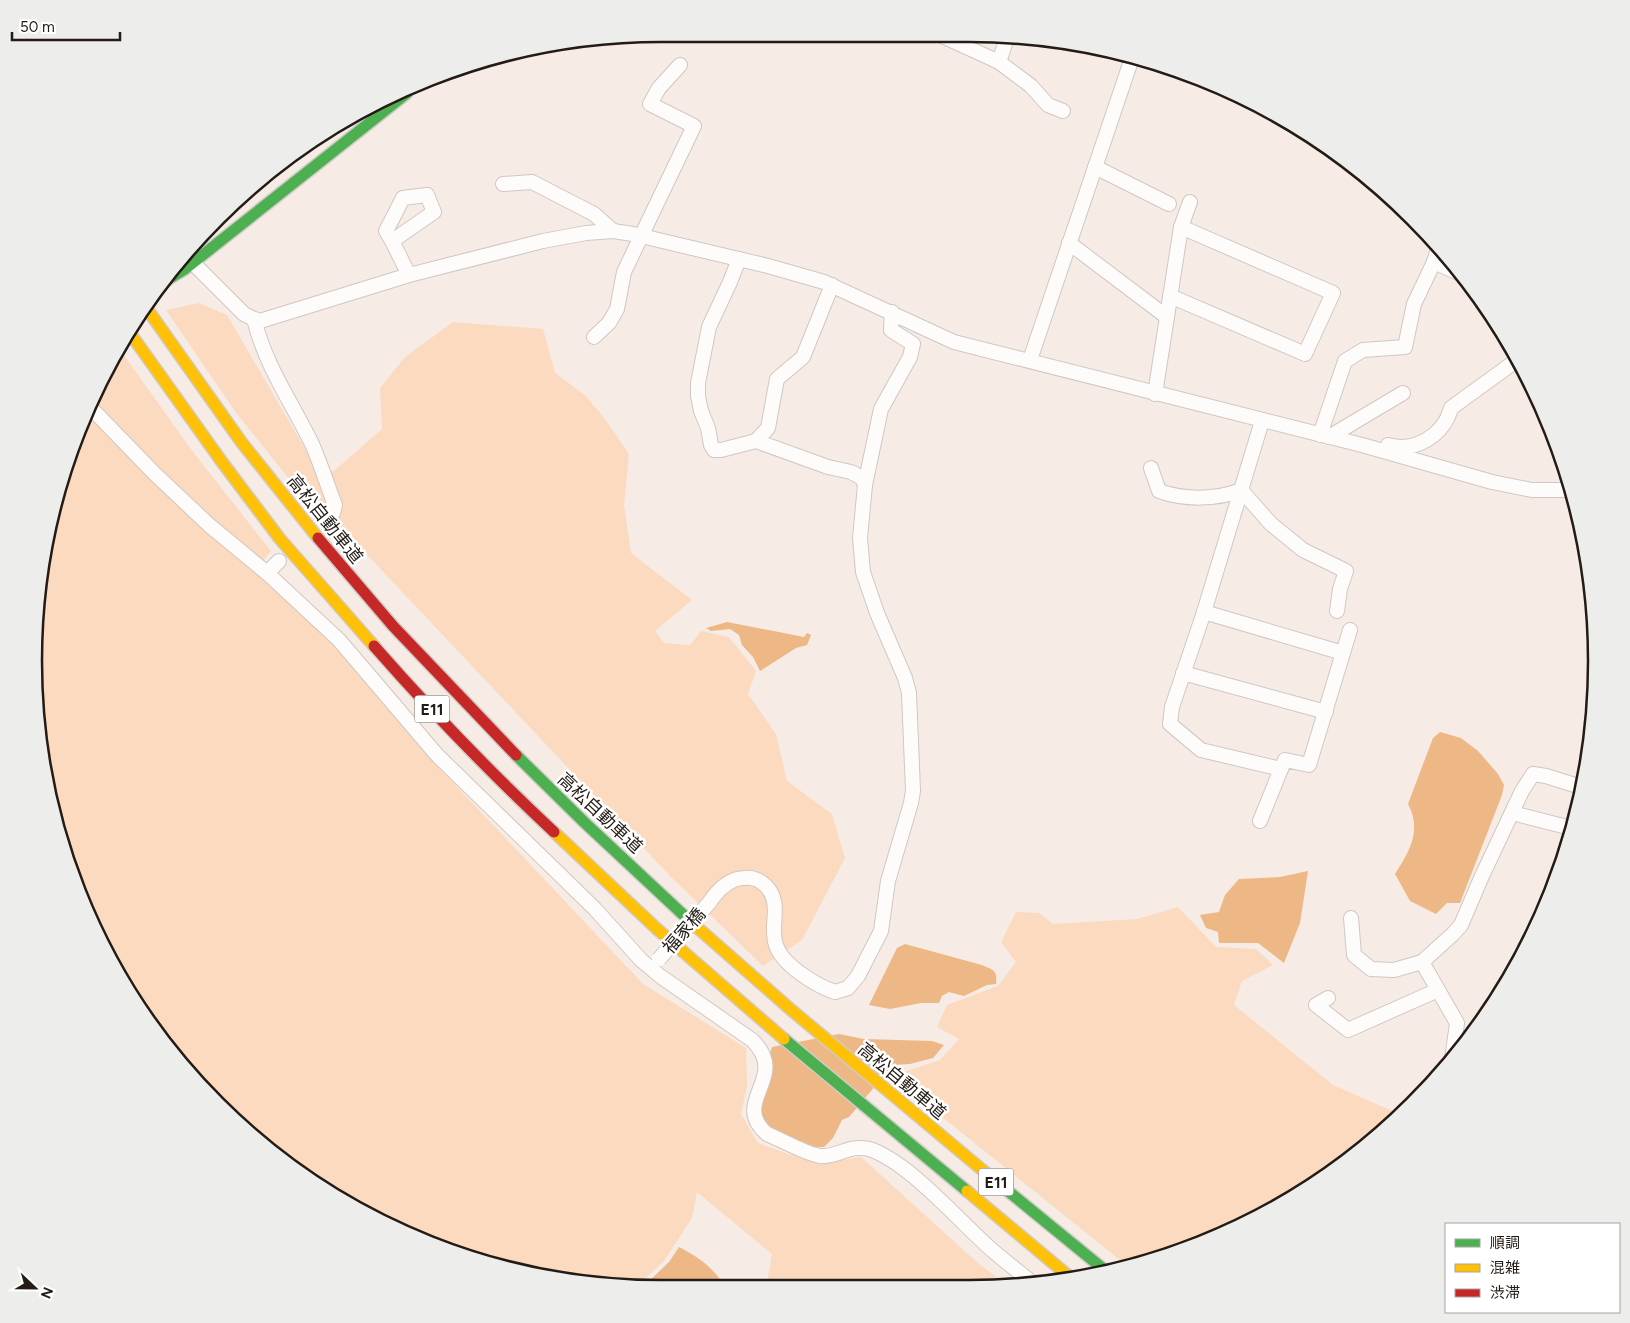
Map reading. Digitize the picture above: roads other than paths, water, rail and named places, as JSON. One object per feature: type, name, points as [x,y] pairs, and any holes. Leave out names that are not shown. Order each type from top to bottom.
[{"type":"main road","points":[[195,255],[392,104]]},
{"type":"main road","name":"高松自動車道","points":[[150,313],[224,418],[302,520],[423,659],[548,787],[671,904],[782,1002],[1100,1266]]},
{"type":"main road","name":"E11","points":[[134,339],[222,462],[280,538],[408,685],[515,795],[657,929],[767,1025],[1065,1273]]},
{"type":"street","points":[[955,42],[999,62],[1031,86],[1048,105],[1063,111]]},
{"type":"street","points":[[999,62],[1005,44]]},
{"type":"street","points":[[1030,360],[1130,64]]},
{"type":"street","points":[[594,336],[609,323],[616,309],[624,272],[694,126],[650,104],[660,88],[680,66]]},
{"type":"street","points":[[1095,167],[1170,204]]},
{"type":"street","points":[[503,184],[532,182],[594,214],[613,231]]},
{"type":"street","points":[[1155,394],[1181,227],[1190,202]]},
{"type":"street","points":[[1170,296],[1305,354],[1333,293],[1181,227]]},
{"type":"street","points":[[190,260],[244,314],[254,320],[260,320],[409,275],[543,241],[613,231],[641,235],[797,274],[832,285],[954,342],[1362,445],[1492,482],[1532,490],[1563,490]]},
{"type":"street","points":[[392,241],[409,275]]},
{"type":"street","points":[[1069,244],[1167,317]]},
{"type":"street","points":[[1324,436],[1345,360],[1363,350],[1405,347],[1414,304],[1436,256]]},
{"type":"street","points":[[739,259],[709,326],[698,383],[698,396],[714,450],[756,441],[768,428],[777,379],[803,356],[832,285]]},
{"type":"street","points":[[865,485],[881,409],[910,357],[913,344],[891,330],[892,312]]},
{"type":"street","points":[[254,320],[258,337],[269,362],[313,446],[335,505],[333,513],[327,520]]},
{"type":"street","points":[[1362,445],[1368,440],[1398,448],[1416,445],[1441,429],[1449,417],[1451,408],[1511,364]]},
{"type":"street","points":[[1324,436],[1403,393]]},
{"type":"street","points":[[95,413],[154,473],[209,525],[267,573],[339,640],[437,755],[595,909],[655,964],[752,1040],[764,1057],[766,1072],[754,1104],[754,1113],[756,1123],[767,1134],[821,1156],[849,1148],[868,1149],[881,1155],[910,1173],[992,1251],[1026,1277]]},
{"type":"street","points":[[1262,421],[1204,612],[1172,707],[1170,724],[1201,750],[1281,769]]},
{"type":"street","points":[[756,441],[828,467],[851,472],[862,478],[865,485]]},
{"type":"street","points":[[1151,468],[1159,491],[1176,497],[1227,496],[1241,490]]},
{"type":"street","name":"福家橋","points":[[655,964],[722,888],[734,880],[751,878],[762,882],[770,891],[775,901],[776,944],[780,952],[787,962],[803,975],[816,984],[835,992],[848,988],[858,976],[881,931],[888,881],[913,791],[911,713],[905,678],[877,613],[863,572],[860,538],[865,485]]},
{"type":"street","points":[[1241,490],[1271,524],[1303,550],[1346,571],[1340,589],[1337,611]]},
{"type":"street","points":[[267,573],[279,561]]},
{"type":"street","points":[[1204,612],[1343,653]]},
{"type":"street","points":[[1260,821],[1285,760],[1310,766],[1350,630]]},
{"type":"street","points":[[1183,673],[1326,712]]},
{"type":"street","points":[[1351,918],[1354,954],[1371,969],[1394,970],[1422,962],[1453,934],[1461,924],[1512,813],[1533,774],[1575,785]]},
{"type":"street","points":[[1512,813],[1565,826]]},
{"type":"street","points":[[1422,962],[1428,969],[1457,1023],[1454,1046]]},
{"type":"street","points":[[1328,998],[1316,1005],[1348,1030],[1438,990]]}]
